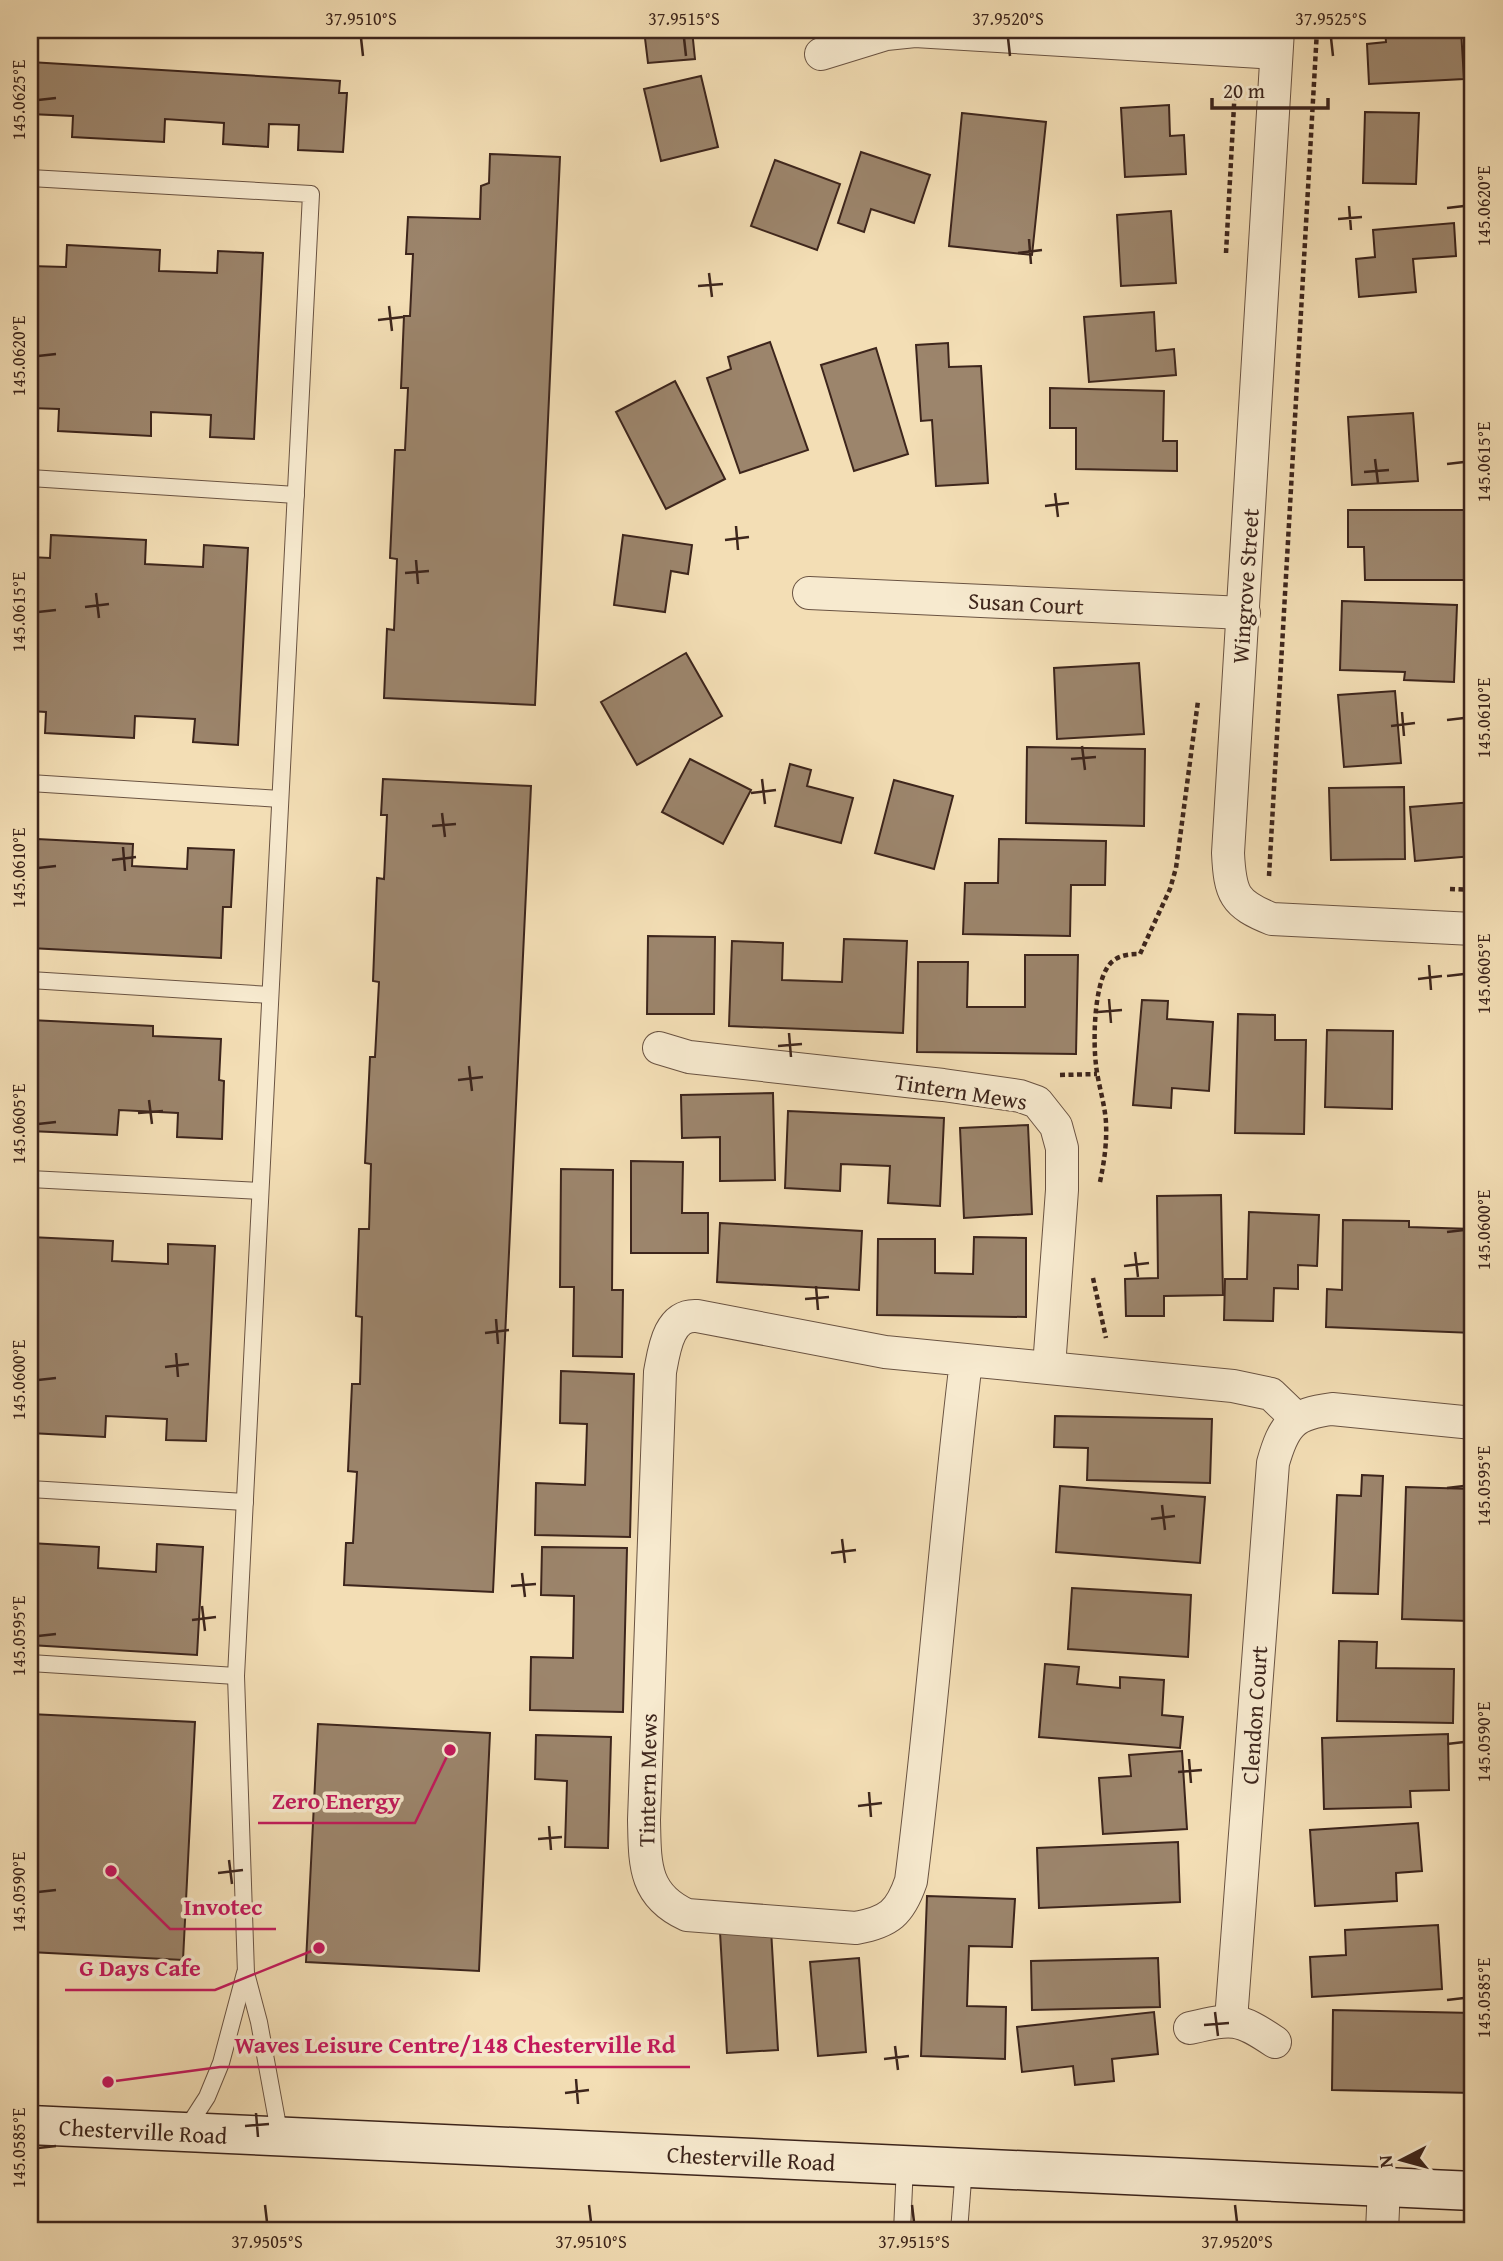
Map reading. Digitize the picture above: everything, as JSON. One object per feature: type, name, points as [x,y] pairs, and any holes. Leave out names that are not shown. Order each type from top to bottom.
[{"type":"main road","name":"Chesterville Road","points":[[30,2125],[1473,2191]]},
{"type":"street","points":[[821,54],[886,34],[915,31],[1237,51],[1277,42]]},
{"type":"street","name":"Wingrove Street","points":[[1277,42],[1228,853],[1229,874],[1240,903],[1272,919],[1473,929]]},
{"type":"street","name":"Susan Court","points":[[809,593],[1244,613]]},
{"type":"street","name":"Tintern Mews","points":[[659,1048],[689,1057],[943,1085],[1020,1096],[1037,1102],[1055,1126],[1062,1148],[1062,1190],[1049,1367]]},
{"type":"street","name":"Tintern Mews","points":[[966,1361],[929,1735],[911,1881],[905,1900],[894,1915],[876,1925],[856,1928],[687,1915],[669,1907],[656,1895],[649,1875],[644,1820],[660,1372],[665,1344],[674,1326],[682,1318],[697,1316],[885,1352],[1107,1372],[1253,1389],[1271,1394],[1296,1418]]},
{"type":"street","points":[[1296,1418],[1311,1412],[1332,1409],[1473,1423]]},
{"type":"street","name":"Clendon Court","points":[[1231,2020],[1273,1463],[1279,1442],[1296,1418]]},
{"type":"street","points":[[1190,2028],[1231,2020],[1240,2021],[1275,2042]]},
{"type":"street","points":[[1382,2231],[1384,2186]]},
{"type":"lane","points":[[30,178],[311,194],[236,1676],[246,1973],[280,2137]]},
{"type":"lane","points":[[30,478],[296,495]]},
{"type":"lane","points":[[30,783],[280,799]]},
{"type":"lane","points":[[30,980],[270,995]]},
{"type":"lane","points":[[30,1179],[260,1191]]},
{"type":"lane","points":[[30,1489],[244,1502]]},
{"type":"lane","points":[[30,1663],[236,1676]]},
{"type":"lane","points":[[183,2133],[208,2097],[221,2063],[246,1973]]},
{"type":"lane","points":[[902,2231],[905,2165]]},
{"type":"lane","points":[[959,2231],[964,2167]]},
{"type":"path","points":[[1268,882],[1317,30]]},
{"type":"path","points":[[1225,254],[1237,51]]},
{"type":"path","points":[[1099,1188],[1106,1146],[1106,1122],[1096,1063],[1100,989],[1107,967],[1116,959],[1126,954],[1140,954],[1170,889],[1188,789],[1199,700]]},
{"type":"path","points":[[1446,889],[1473,890]]},
{"type":"path","points":[[1092,1265],[1106,1334],[1107,1372]]},
{"type":"building","points":[[644,30],[692,30],[695,59],[648,63]]},
{"type":"building","points":[[1385,30],[1461,30],[1464,79],[1369,84],[1367,44],[1386,42]]},
{"type":"building","points":[[30,62],[340,81],[339,93],[347,93],[343,152],[298,150],[299,125],[269,124],[268,147],[223,144],[224,123],[165,119],[164,142],[72,137],[73,116],[30,114]]},
{"type":"building","points":[[701,76],[718,147],[661,161],[644,89]]},
{"type":"building","points":[[1169,105],[1170,136],[1184,135],[1186,174],[1125,177],[1121,108]]},
{"type":"building","points":[[1365,112],[1419,113],[1416,184],[1363,183]]},
{"type":"building","points":[[962,113],[1046,122],[1032,255],[949,246]]},
{"type":"building","points":[[861,152],[930,175],[914,223],[871,209],[864,232],[838,223]]},
{"type":"building","points":[[490,154],[560,157],[535,705],[384,698],[387,629],[394,630],[397,559],[390,558],[395,450],[405,450],[408,388],[401,388],[404,316],[410,316],[413,254],[406,254],[408,217],[480,219],[481,186],[489,183]]},
{"type":"building","points":[[775,160],[840,184],[817,250],[751,226]]},
{"type":"building","points":[[1171,211],[1176,283],[1121,286],[1117,215]]},
{"type":"building","points":[[1454,223],[1456,256],[1413,259],[1416,292],[1359,297],[1356,259],[1375,257],[1373,230]]},
{"type":"building","points":[[67,245],[160,250],[159,271],[217,273],[218,251],[263,253],[254,439],[210,437],[211,415],[151,412],[151,436],[58,431],[59,409],[30,408],[30,266],[66,267]]},
{"type":"building","points":[[1154,312],[1156,351],[1174,349],[1176,375],[1089,382],[1084,317]]},
{"type":"building","points":[[770,342],[808,450],[740,473],[707,378],[731,369],[728,357]]},
{"type":"building","points":[[948,343],[949,367],[981,366],[988,483],[936,486],[932,420],[921,421],[916,345]]},
{"type":"building","points":[[876,348],[908,454],[854,471],[821,365]]},
{"type":"building","points":[[675,381],[725,479],[666,509],[616,412]]},
{"type":"building","points":[[1050,388],[1164,391],[1163,441],[1177,441],[1177,471],[1076,469],[1076,428],[1050,428]]},
{"type":"building","points":[[1413,413],[1418,481],[1352,485],[1348,417]]},
{"type":"building","points":[[1348,510],[1473,510],[1473,580],[1365,580],[1364,547],[1348,547]]},
{"type":"building","points":[[51,535],[146,540],[145,564],[203,567],[204,545],[248,548],[238,745],[193,742],[195,719],[135,716],[134,738],[45,733],[46,712],[30,711],[30,557],[50,558]]},
{"type":"building","points":[[623,535],[692,545],[688,574],[671,571],[665,612],[614,605]]},
{"type":"building","points":[[1342,601],[1457,605],[1454,682],[1404,680],[1405,672],[1340,670]]},
{"type":"building","points":[[686,653],[722,716],[637,765],[601,702]]},
{"type":"building","points":[[1139,663],[1144,734],[1057,739],[1054,668]]},
{"type":"building","points":[[1395,691],[1401,763],[1344,767],[1338,695]]},
{"type":"building","points":[[1027,747],[1145,749],[1144,826],[1026,823]]},
{"type":"building","points":[[690,759],[751,790],[723,844],[662,812]]},
{"type":"building","points":[[790,764],[811,770],[807,786],[853,798],[841,843],[775,826]]},
{"type":"building","points":[[383,779],[531,786],[493,1592],[344,1585],[346,1543],[353,1543],[357,1472],[348,1471],[352,1384],[360,1384],[362,1317],[356,1316],[359,1229],[369,1229],[371,1164],[365,1163],[370,1057],[375,1057],[379,982],[373,981],[377,878],[384,879],[387,815],[381,815]]},
{"type":"building","points":[[894,780],[953,796],[934,869],[875,853]]},
{"type":"building","points":[[1404,787],[1405,859],[1331,860],[1329,788]]},
{"type":"building","points":[[1473,802],[1473,856],[1415,861],[1410,807]]},
{"type":"building","points":[[37,839],[133,844],[132,866],[187,869],[188,848],[234,850],[231,907],[223,907],[221,958],[30,948],[30,861],[36,862]]},
{"type":"building","points":[[999,839],[1106,841],[1105,885],[1071,885],[1070,936],[963,934],[965,883],[998,883]]},
{"type":"building","points":[[648,936],[715,937],[714,1014],[647,1014]]},
{"type":"building","points":[[844,939],[907,941],[903,1033],[729,1026],[732,941],[783,943],[782,980],[842,982]]},
{"type":"building","points":[[1025,955],[1078,955],[1076,1054],[917,1052],[918,962],[968,962],[967,1007],[1025,1007]]},
{"type":"building","points":[[1142,1000],[1168,1001],[1167,1019],[1213,1022],[1209,1091],[1172,1088],[1171,1108],[1133,1105]]},
{"type":"building","points":[[1238,1014],[1275,1015],[1275,1040],[1306,1040],[1304,1134],[1235,1133]]},
{"type":"building","points":[[30,1020],[153,1026],[153,1036],[221,1039],[219,1080],[224,1081],[222,1139],[177,1137],[178,1113],[119,1110],[117,1135],[30,1131]]},
{"type":"building","points":[[1327,1030],[1393,1031],[1392,1109],[1325,1107]]},
{"type":"building","points":[[773,1093],[775,1180],[720,1181],[720,1137],[682,1138],[681,1095]]},
{"type":"building","points":[[788,1111],[944,1118],[940,1206],[888,1203],[890,1166],[841,1164],[840,1191],[785,1188]]},
{"type":"building","points":[[1028,1125],[1032,1214],[964,1218],[960,1128]]},
{"type":"building","points":[[631,1161],[683,1162],[682,1213],[708,1213],[708,1253],[631,1253]]},
{"type":"building","points":[[561,1169],[613,1170],[612,1290],[623,1290],[622,1357],[573,1356],[574,1287],[560,1287]]},
{"type":"building","points":[[1221,1195],[1223,1295],[1164,1296],[1164,1316],[1126,1316],[1125,1279],[1158,1278],[1157,1196]]},
{"type":"building","points":[[1249,1212],[1319,1215],[1317,1266],[1298,1265],[1298,1289],[1274,1288],[1273,1321],[1224,1320],[1225,1279],[1247,1279]]},
{"type":"building","points":[[1343,1220],[1409,1221],[1409,1227],[1473,1229],[1473,1333],[1326,1327],[1327,1289],[1342,1290]]},
{"type":"building","points":[[720,1223],[862,1231],[859,1290],[717,1282]]},
{"type":"building","points":[[30,1237],[113,1241],[112,1261],[168,1264],[168,1244],[215,1246],[206,1441],[166,1440],[167,1419],[106,1416],[105,1437],[30,1433]]},
{"type":"building","points":[[974,1237],[1026,1238],[1026,1317],[877,1315],[878,1239],[935,1239],[935,1273],[973,1274]]},
{"type":"building","points":[[561,1371],[634,1374],[630,1537],[535,1535],[536,1483],[585,1485],[587,1424],[560,1423]]},
{"type":"building","points":[[1055,1416],[1212,1419],[1210,1483],[1087,1480],[1088,1448],[1054,1447]]},
{"type":"building","points":[[1362,1475],[1383,1476],[1378,1594],[1333,1593],[1337,1495],[1361,1496]]},
{"type":"building","points":[[1060,1486],[1205,1497],[1200,1563],[1056,1552]]},
{"type":"building","points":[[1406,1487],[1473,1489],[1469,1621],[1402,1619]]},
{"type":"building","points":[[30,1543],[99,1547],[98,1568],[156,1572],[157,1544],[203,1547],[197,1655],[30,1645]]},
{"type":"building","points":[[542,1547],[627,1548],[623,1712],[530,1710],[531,1657],[573,1658],[574,1596],[541,1595]]},
{"type":"building","points":[[1072,1588],[1191,1595],[1188,1657],[1068,1649]]},
{"type":"building","points":[[1339,1641],[1377,1642],[1376,1668],[1454,1669],[1453,1723],[1337,1721]]},
{"type":"building","points":[[1045,1664],[1079,1667],[1077,1684],[1120,1688],[1120,1677],[1164,1680],[1162,1715],[1183,1717],[1180,1748],[1039,1737]]},
{"type":"building","points":[[30,1714],[195,1722],[183,1960],[30,1952]]},
{"type":"building","points":[[318,1724],[490,1733],[479,1971],[306,1962]]},
{"type":"building","points":[[1448,1734],[1449,1790],[1410,1791],[1411,1807],[1324,1809],[1322,1738]]},
{"type":"building","points":[[536,1735],[611,1737],[608,1848],[565,1847],[567,1781],[535,1779]]},
{"type":"building","points":[[1182,1751],[1187,1829],[1103,1834],[1099,1778],[1131,1776],[1129,1755]]},
{"type":"building","points":[[1418,1823],[1422,1871],[1396,1873],[1397,1901],[1315,1906],[1310,1830]]},
{"type":"building","points":[[1178,1842],[1180,1902],[1039,1908],[1037,1848]]},
{"type":"building","points":[[927,1896],[1015,1899],[1012,1947],[969,1946],[967,2006],[1006,2007],[1005,2059],[921,2056]]},
{"type":"building","points":[[1438,1925],[1442,1989],[1312,1997],[1310,1957],[1346,1955],[1345,1930]]},
{"type":"building","points":[[771,1929],[778,2050],[727,2053],[720,1932]]},
{"type":"building","points":[[859,1958],[866,2052],[818,2056],[810,1962]]},
{"type":"building","points":[[1158,1958],[1160,2007],[1032,2010],[1031,1961]]},
{"type":"building","points":[[1333,2010],[1473,2013],[1473,2093],[1332,2090]]},
{"type":"building","points":[[1154,2012],[1158,2054],[1112,2059],[1114,2081],[1075,2085],[1073,2066],[1022,2072],[1017,2027]]},
{"type":"place","name":"Zero Energy","points":[[450,1750]]},
{"type":"place","name":"Invotec","points":[[111,1871]]},
{"type":"place","name":"G Days Cafe","points":[[319,1948]]},
{"type":"place","name":"Waves Leisure Centre/148 Chesterville Rd","points":[[108,2082]]}]
